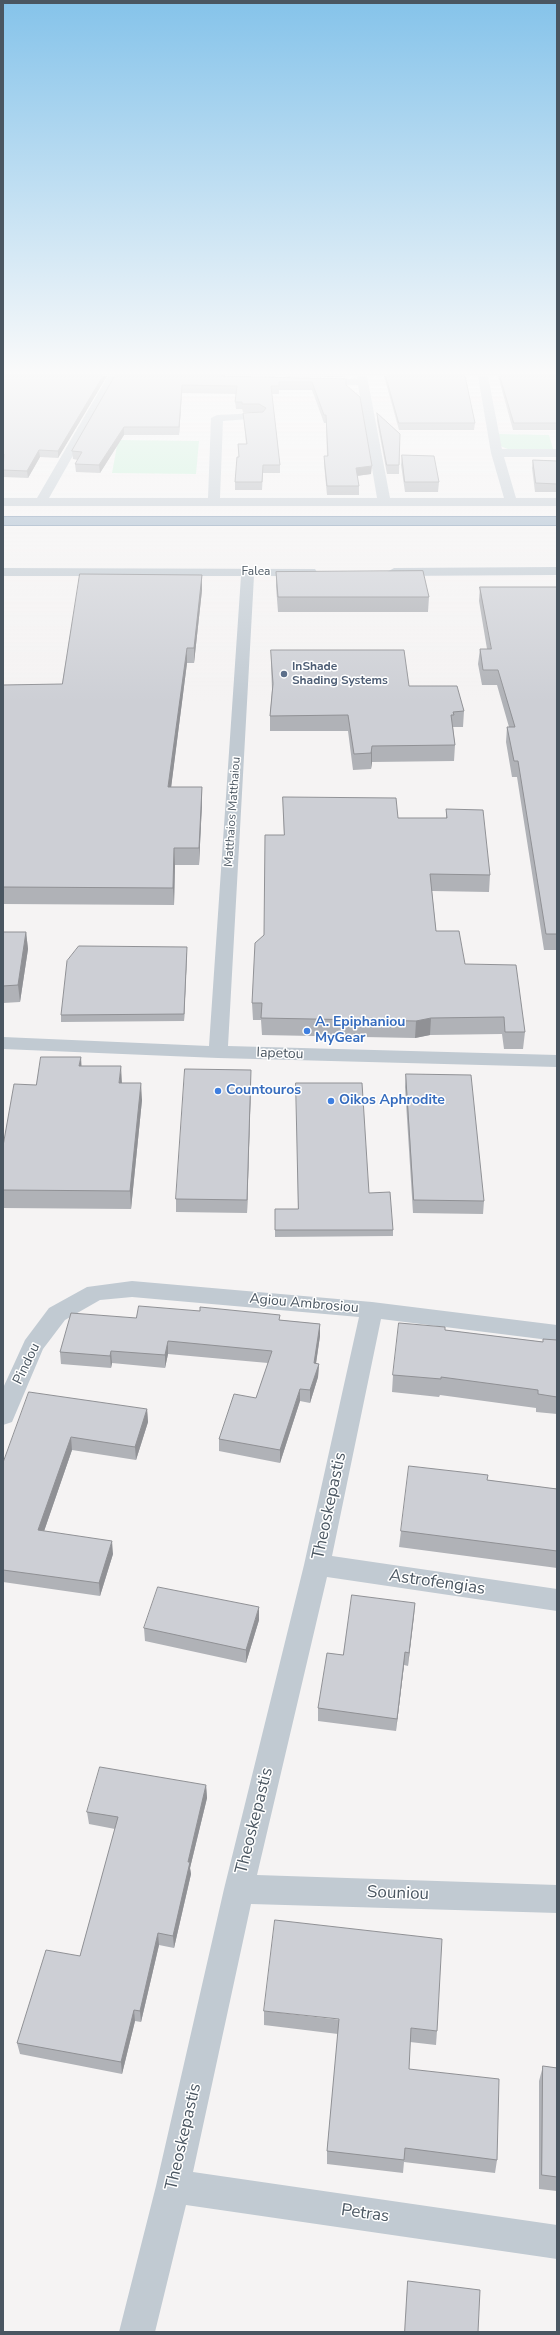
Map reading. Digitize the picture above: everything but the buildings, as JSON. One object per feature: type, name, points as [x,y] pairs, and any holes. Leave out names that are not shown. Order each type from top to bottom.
[{"type":"highway","points":[[3,521],[557,521]]},
{"type":"highway","points":[[3,533],[557,532]]},
{"type":"highway","points":[[48,534],[116,533]]},
{"type":"street","points":[[41,502],[51,485]]},
{"type":"street","points":[[214,485],[214,502]]},
{"type":"street","points":[[381,485],[384,502]]},
{"type":"street","points":[[506,485],[511,502]]},
{"type":"street","points":[[3,502],[557,502]]},
{"type":"street","points":[[382,572],[557,571]]},
{"type":"street","name":"Falea","points":[[3,572],[327,572]]},
{"type":"street","name":"Matthaios Matthaiou","points":[[218,1052],[248,572]]},
{"type":"street","name":"Iapetou","points":[[3,1043],[218,1052],[557,1061]]},
{"type":"street","name":"Agiou Ambrosiou","points":[[57,1314],[95,1293],[132,1289],[372,1310],[557,1333]]},
{"type":"street","name":"Theoskepastis","points":[[137,2332],[173,2186],[239,1888],[317,1565],[372,1310]]},
{"type":"street","name":"Pindou","points":[[3,1416],[33,1346],[57,1314]]},
{"type":"street","name":"Astrofengias","points":[[317,1565],[557,1600]]},
{"type":"street","name":"Souniou","points":[[239,1888],[557,1899]]},
{"type":"street","name":"Petras","points":[[173,2186],[557,2242]]},
{"type":"place","name":"InShade Shading Systems","points":[[284,674]]},
{"type":"place","name":"A. Epiphaniou MyGear","points":[[307,1031]]},
{"type":"place","name":"Countouros","points":[[218,1091]]},
{"type":"place","name":"Oikos Aphrodite","points":[[331,1101]]}]
